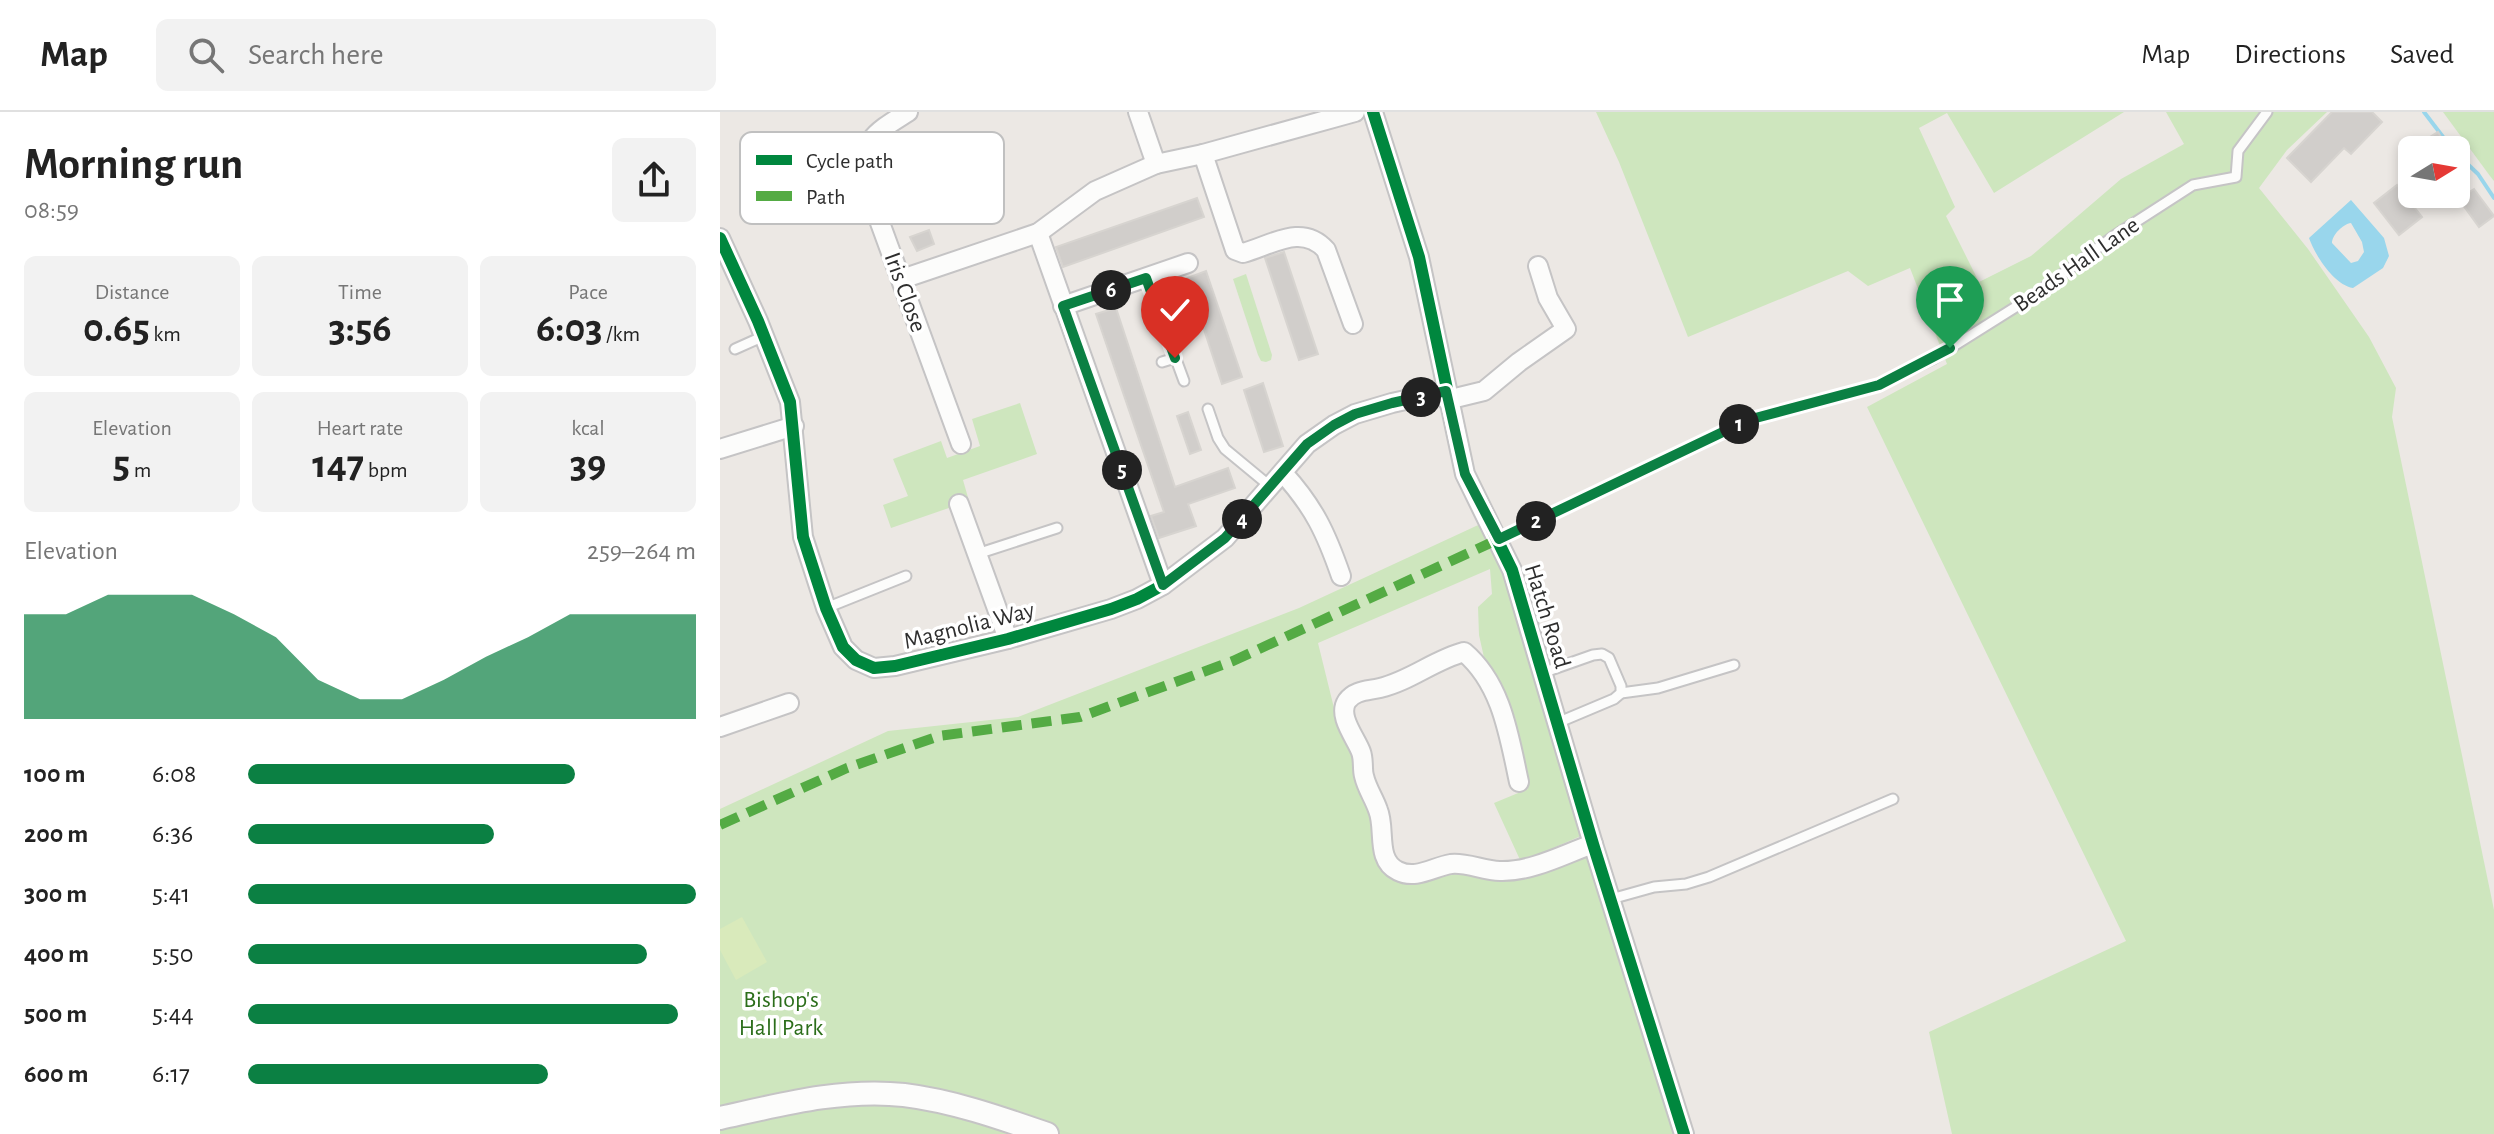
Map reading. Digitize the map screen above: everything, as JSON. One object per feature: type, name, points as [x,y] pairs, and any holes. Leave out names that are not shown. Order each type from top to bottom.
[{"type":"street","name":"Iris Close","points":[[876,132],[908,112]]},
{"type":"street","points":[[1138,112],[1156,164]]},
{"type":"street","points":[[902,279],[1038,233],[1095,191],[1156,164],[1355,112]]},
{"type":"street","name":"Hatch Road","points":[[1373,112],[1419,257],[1465,474],[1512,570],[1593,844],[1684,1134]]},
{"type":"street","points":[[1203,154],[1235,250],[1243,253],[1294,236],[1307,236],[1318,241],[1326,250],[1353,324]]},
{"type":"street","name":"Iris Close","points":[[881,224],[961,444]]},
{"type":"street","points":[[1038,233],[1163,585]]},
{"type":"street","name":"Magnolia Way","points":[[720,238],[724,259],[764,336],[790,402],[803,537],[826,608],[843,647],[856,660],[874,668],[895,666],[1008,639],[1111,609],[1163,585],[1225,538],[1313,440],[1355,414],[1484,391],[1519,362],[1571,335],[1548,298],[1538,266]]},
{"type":"street","points":[[1063,306],[1188,263]]},
{"type":"street","points":[[720,449],[794,426]]},
{"type":"street","points":[[1277,480],[1311,506],[1321,523],[1341,576]]},
{"type":"street","points":[[959,504],[1008,639]]},
{"type":"street","points":[[1519,782],[1497,695],[1475,661],[1464,652],[1446,657],[1396,684],[1362,691],[1348,699],[1344,708],[1347,723],[1362,754],[1363,774],[1369,794],[1378,807],[1383,824],[1382,846],[1387,862],[1398,871],[1416,874],[1454,864],[1501,871],[1524,869],[1593,844]]},
{"type":"street","points":[[720,727],[789,703]]},
{"type":"street","points":[[720,1118],[840,1096],[902,1095],[950,1104],[1047,1134]]},
{"type":"lane","name":"Beads Hall Lane","points":[[1499,539],[1748,420],[1879,385],[1933,359],[2030,298],[2114,236],[2193,185],[2236,177],[2238,151],[2267,112]]},
{"type":"lane","points":[[1146,278],[1184,381]]},
{"type":"lane","points":[[735,349],[764,336]]},
{"type":"lane","points":[[1162,362],[1175,358]]},
{"type":"lane","points":[[1208,409],[1225,449],[1277,480]]},
{"type":"lane","points":[[977,554],[1057,528]]},
{"type":"lane","points":[[826,608],[906,576]]},
{"type":"lane","points":[[1542,673],[1602,654],[1609,658],[1621,693]]},
{"type":"lane","points":[[1557,723],[1606,703],[1621,693],[1658,688],[1734,665]]},
{"type":"lane","points":[[1611,899],[1709,877],[1893,799]]},
{"type":"green space","points":[[1596,112],[2124,112],[1994,193],[1947,113],[1919,128],[1955,207],[1946,216],[1979,282],[2031,256],[2121,179],[2184,144],[2166,112],[2327,112],[2287,150],[2259,188],[2308,249],[2369,337],[2396,388],[2392,417],[2494,910],[2494,1134],[1952,1134],[1929,1032],[2126,941],[1867,407],[1947,364],[1910,268],[1868,286],[1848,271],[1688,337]]},
{"type":"green space","points":[[2443,112],[2494,112],[2494,181],[2470,149],[2470,136],[2461,136]]},
{"type":"green space","points":[[1246,274],[1272,355],[1271,360],[1266,362],[1261,361],[1258,355],[1233,279]]},
{"type":"green space","points":[[1020,403],[1037,454],[963,480],[969,501],[891,528],[883,505],[908,496],[893,459],[941,441],[947,458],[980,446],[972,419]]},
{"type":"green space","name":"Bishop's Hall Park","points":[[1489,520],[1590,832],[1521,862],[1494,803],[1528,789],[1515,717],[1485,662],[1479,635],[1478,607],[1492,594],[1490,569],[1318,643],[1334,708],[1345,709],[1398,871],[1454,864],[1501,871],[1593,844],[1684,1134],[720,1134],[720,809],[888,731],[1018,717],[1299,608]]},
{"type":"green space","points":[[742,917],[767,962],[736,980],[720,950],[720,929]]},
{"type":"water","points":[[2351,200],[2384,238],[2389,256],[2383,268],[2353,288],[2332,275],[2309,238]],"holes":[[[2351,223],[2364,252],[2358,261],[2351,263],[2332,243],[2338,230]]]},
{"type":"building","points":[[2332,112],[2372,112],[2382,122],[2351,154],[2344,148],[2311,182],[2287,158]]},
{"type":"building","points":[[2397,185],[2398,208],[2415,208],[2422,217],[2399,235],[2374,203]]},
{"type":"building","points":[[2474,189],[2494,216],[2479,227],[2465,208],[2470,208],[2470,192]]},
{"type":"building","points":[[1197,198],[1204,217],[1063,267],[1056,247]]},
{"type":"building","points":[[929,230],[934,244],[917,251],[910,237]]},
{"type":"building","points":[[1284,252],[1318,354],[1299,360],[1265,258]]},
{"type":"building","points":[[1206,271],[1242,377],[1222,384],[1187,278]]},
{"type":"building","points":[[1116,308],[1175,487],[1228,468],[1235,488],[1188,504],[1196,526],[1159,538],[1151,516],[1164,512],[1096,314]]},
{"type":"building","points":[[1263,383],[1283,446],[1264,452],[1244,390]]},
{"type":"building","points":[[1188,412],[1201,450],[1190,454],[1177,416]]},
{"type":"waterway","points":[[2424,112],[2442,136]]},
{"type":"waterway","points":[[2470,166],[2494,198]]},
{"type":"marked path","points":[[720,825],[847,768],[939,736],[1080,717],[1233,661],[1499,539]]},
{"type":"cycle path","points":[[1373,112],[1419,257],[1465,474],[1512,570],[1593,844],[1684,1134]]},
{"type":"cycle path","points":[[720,238],[790,402],[803,537],[826,608],[843,647],[856,660],[874,668],[895,666],[1008,639],[1137,599],[1163,585],[1225,538],[1307,444],[1334,425],[1355,414],[1446,391]]},
{"type":"route","points":[[1175,358],[1146,278],[1063,306],[1163,585],[1225,538],[1307,444],[1355,414],[1446,391],[1465,474],[1499,539],[1748,420],[1879,385],[1950,348]]}]
